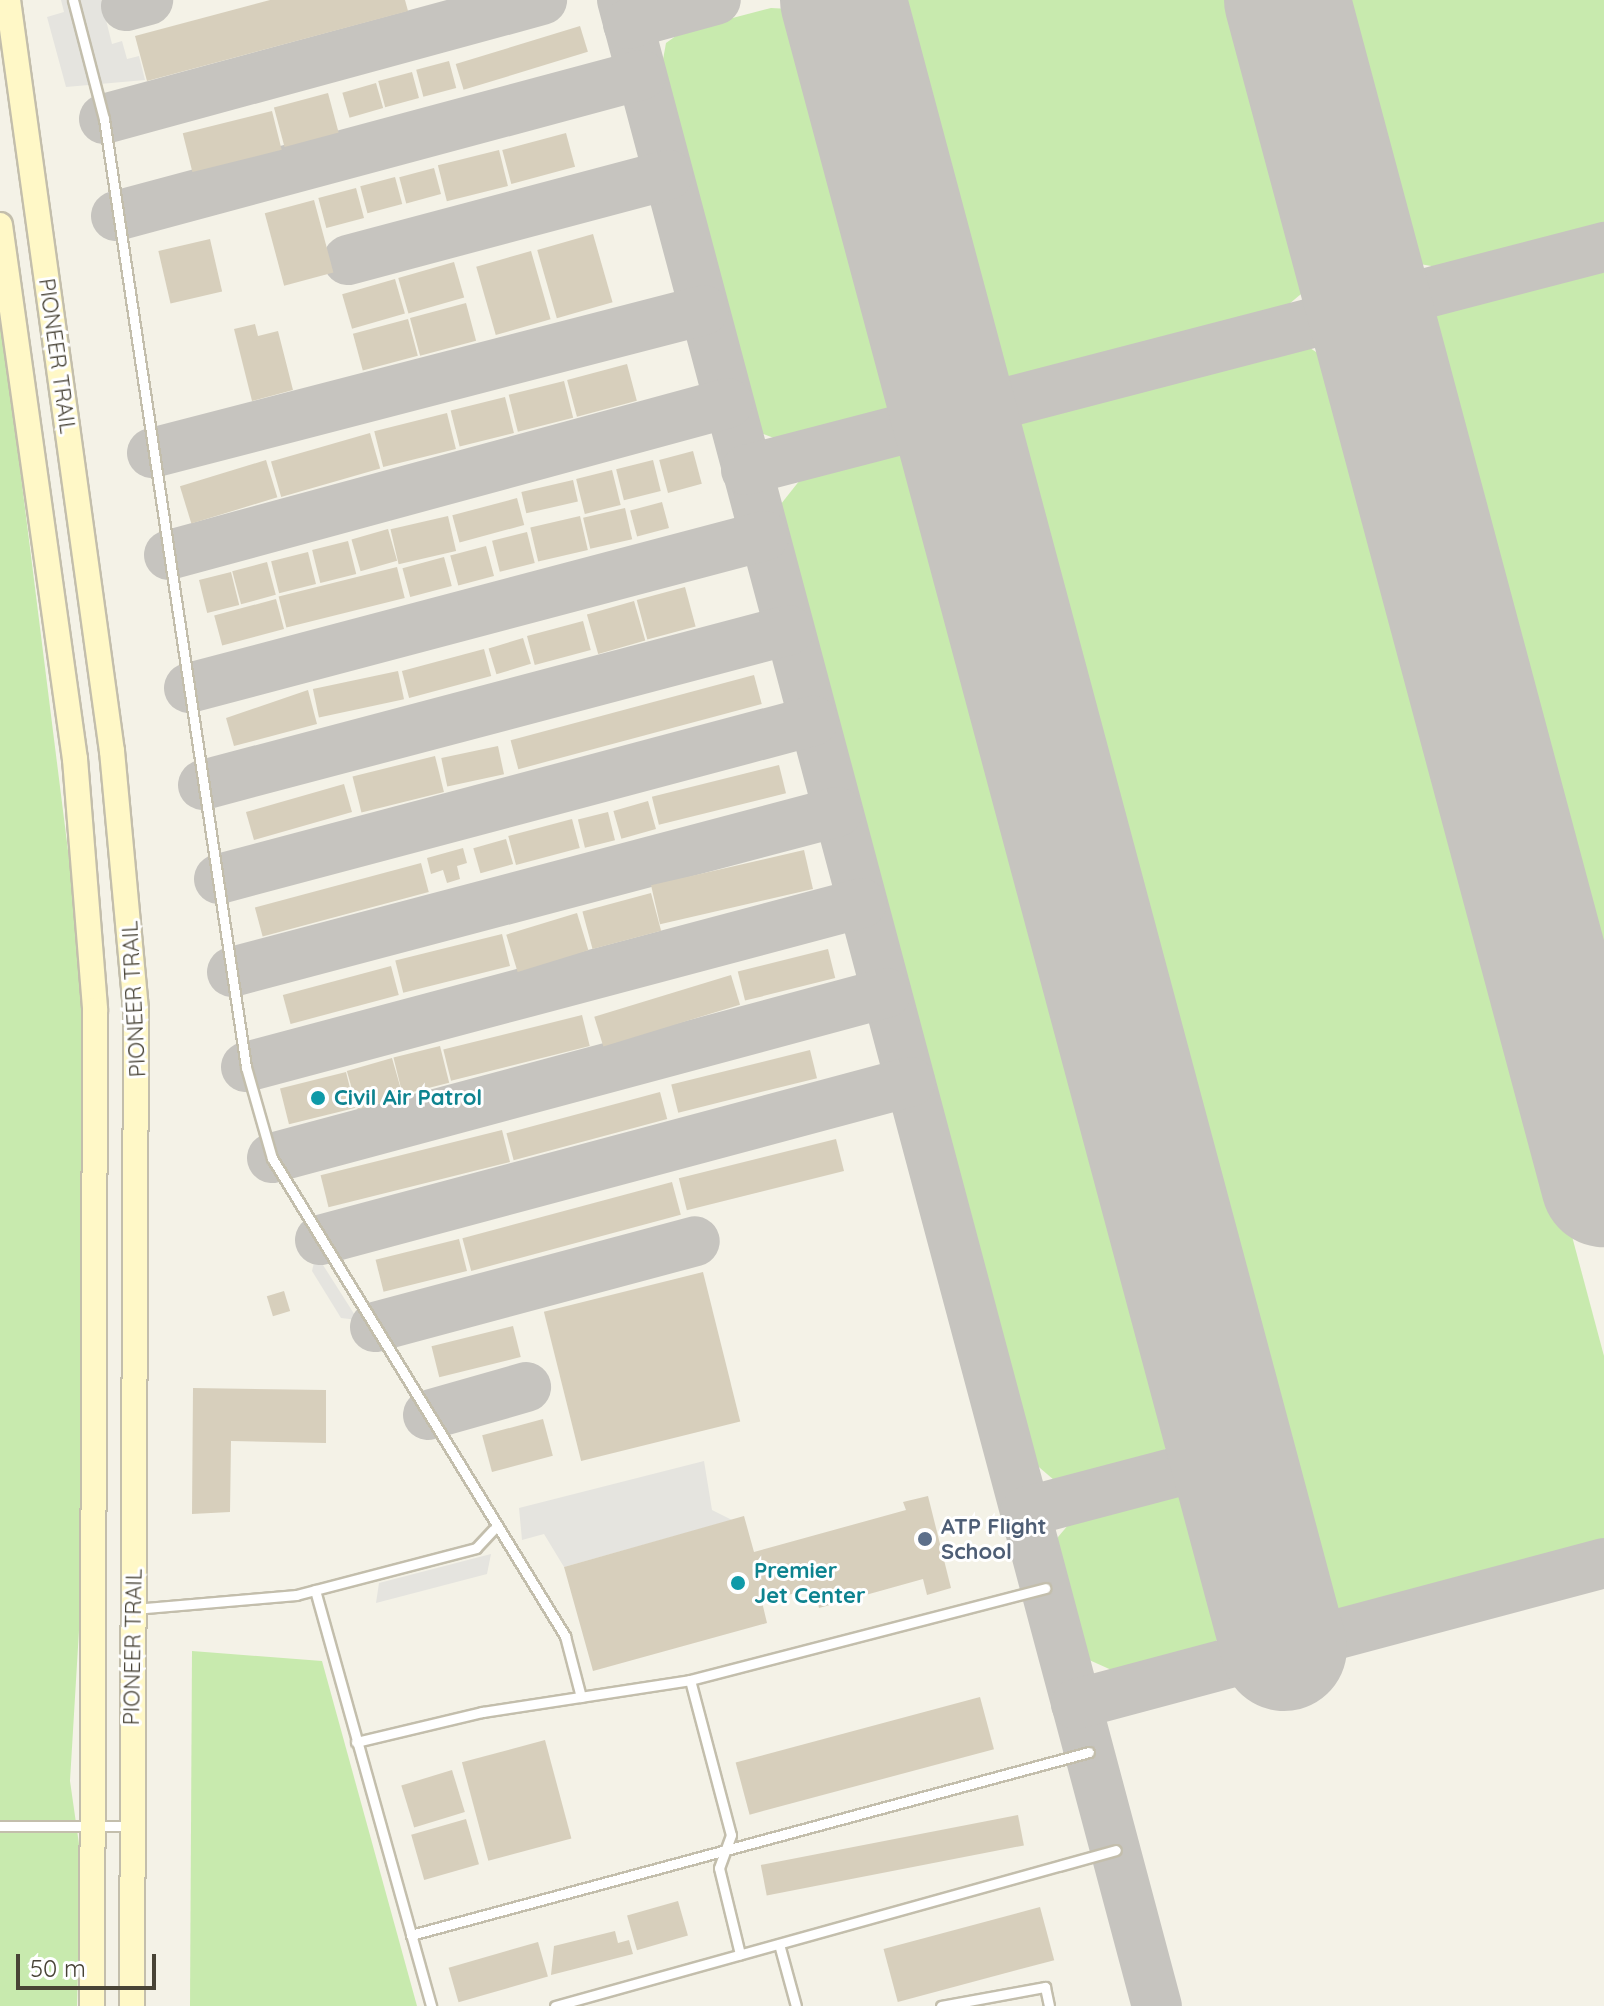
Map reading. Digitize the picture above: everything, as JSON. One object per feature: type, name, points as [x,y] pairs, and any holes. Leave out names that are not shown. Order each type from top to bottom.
[{"type":"main road","name":"PIONEER TRAIL","points":[[8,0],[130,921],[141,1177],[131,1826],[132,2006]]},
{"type":"main road","name":"PIONEER TRAIL","points":[[0,225],[75,759],[94,996],[92,2006]]},
{"type":"lane","points":[[73,0],[104,119],[246,1067],[272,1158],[493,1530],[565,1636],[581,1697]]},
{"type":"lane","points":[[134,1609],[233,1605],[315,1590],[476,1548],[493,1530]]},
{"type":"lane","points":[[356,1742],[581,1697],[690,1680],[1045,1588]]},
{"type":"lane","points":[[315,1590],[431,2006]]},
{"type":"lane","points":[[690,1680],[731,1835],[721,1854],[740,1954]]},
{"type":"lane","points":[[411,1935],[721,1854],[1089,1752]]},
{"type":"lane","points":[[0,1826],[93,1823],[131,1826]]},
{"type":"lane","points":[[555,2006],[1116,1850]]},
{"type":"lane","points":[[779,1944],[796,2006]]},
{"type":"lane","points":[[941,2006],[1045,1987],[1049,2006]]},
{"type":"green space","points":[[875,0],[1241,0],[1314,269],[1307,289],[1276,315],[998,383],[978,370],[969,349]]},
{"type":"green space","points":[[1331,0],[1604,0],[1604,227],[1449,269],[1408,262],[1396,243]]},
{"type":"green space","points":[[771,8],[790,9],[815,29],[909,382],[885,418],[790,444],[761,433],[749,416],[659,82],[666,43],[683,31]]},
{"type":"green space","points":[[1604,263],[1604,1023],[1423,335],[1434,316],[1455,304]]},
{"type":"green space","points":[[0,309],[81,954],[84,1547],[70,1781],[81,1858],[77,2006],[0,2006]]},
{"type":"green space","points":[[1310,348],[1340,368],[1604,1356],[1604,1543],[1332,1612],[1298,1586],[999,462],[1000,446],[1026,418]]},
{"type":"green space","points":[[904,454],[934,476],[1185,1415],[1182,1434],[1153,1460],[1073,1480],[1054,1480],[1026,1456],[778,528],[777,509],[800,480]]},
{"type":"green space","points":[[1170,1492],[1195,1498],[1213,1518],[1236,1604],[1233,1624],[1208,1649],[1116,1672],[1087,1659],[1076,1642],[1056,1567],[1058,1537],[1075,1517]]},
{"type":"green space","points":[[192,1651],[322,1661],[417,2006],[190,2006]]},
{"type":"shaded area","points":[[61,0],[101,0],[112,44],[122,41],[127,59],[139,56],[145,80],[66,87],[47,17],[64,12]]},
{"type":"shaded area","points":[[316,1254],[358,1320],[341,1318],[312,1271]]},
{"type":"shaded area","points":[[704,1461],[712,1510],[732,1520],[564,1567],[544,1534],[522,1540],[519,1508]]},
{"type":"shaded area","points":[[491,1554],[487,1574],[376,1603],[379,1583]]},
{"type":"building","points":[[270,0],[405,0],[408,11],[147,81],[135,36]]},
{"type":"building","points":[[580,26],[588,52],[464,90],[456,64]]},
{"type":"building","points":[[449,61],[456,88],[423,97],[416,70]]},
{"type":"building","points":[[412,72],[419,98],[385,107],[378,81]]},
{"type":"building","points":[[376,83],[383,108],[350,118],[342,93]]},
{"type":"building","points":[[328,93],[339,133],[285,147],[274,107]]},
{"type":"building","points":[[272,111],[282,150],[192,172],[183,133]]},
{"type":"building","points":[[566,133],[575,167],[511,184],[502,150]]},
{"type":"building","points":[[499,150],[508,186],[447,201],[438,165]]},
{"type":"building","points":[[434,168],[441,194],[406,203],[399,177]]},
{"type":"building","points":[[395,177],[402,204],[367,213],[360,186]]},
{"type":"building","points":[[356,188],[364,218],[326,228],[318,198]]},
{"type":"building","points":[[314,200],[333,272],[284,286],[265,213]]},
{"type":"building","points":[[593,234],[613,302],[557,318],[537,250]]},
{"type":"building","points":[[210,239],[222,292],[171,304],[158,251]]},
{"type":"building","points":[[531,251],[551,319],[496,335],[476,267]]},
{"type":"building","points":[[454,262],[464,298],[408,314],[398,278]]},
{"type":"building","points":[[395,279],[405,314],[352,329],[342,294]]},
{"type":"building","points":[[466,303],[476,341],[420,356],[410,318]]},
{"type":"building","points":[[408,319],[418,356],[363,370],[353,334]]},
{"type":"building","points":[[255,324],[258,336],[278,331],[293,390],[252,401],[234,329]]},
{"type":"building","points":[[627,364],[637,401],[577,417],[567,380]]},
{"type":"building","points":[[564,381],[573,418],[518,432],[509,395]]},
{"type":"building","points":[[505,397],[514,433],[460,446],[451,411]]},
{"type":"building","points":[[447,413],[456,449],[383,467],[374,431]]},
{"type":"building","points":[[370,433],[380,469],[281,497],[271,461]]},
{"type":"building","points":[[693,451],[702,484],[668,493],[659,460]]},
{"type":"building","points":[[266,460],[277,497],[191,524],[180,486]]},
{"type":"building","points":[[653,460],[661,491],[624,500],[616,469]]},
{"type":"building","points":[[612,470],[621,505],[585,514],[576,479]]},
{"type":"building","points":[[573,480],[578,501],[526,513],[521,492]]},
{"type":"building","points":[[517,498],[524,525],[460,542],[452,515]]},
{"type":"building","points":[[662,502],[669,528],[637,537],[630,511]]},
{"type":"building","points":[[625,508],[632,539],[590,549],[583,518]]},
{"type":"building","points":[[448,516],[456,551],[399,564],[391,529]]},
{"type":"building","points":[[580,516],[588,550],[538,562],[530,527]]},
{"type":"building","points":[[388,529],[397,561],[361,571],[351,539]]},
{"type":"building","points":[[527,532],[535,563],[500,572],[492,541]]},
{"type":"building","points":[[348,541],[356,574],[320,583],[312,550]]},
{"type":"building","points":[[486,546],[494,576],[458,586],[450,556]]},
{"type":"building","points":[[308,552],[316,584],[279,593],[271,561]]},
{"type":"building","points":[[444,557],[452,586],[410,597],[402,568]]},
{"type":"building","points":[[267,562],[276,595],[241,604],[232,571]]},
{"type":"building","points":[[397,567],[405,598],[286,628],[279,597]]},
{"type":"building","points":[[231,572],[239,605],[207,613],[199,580]]},
{"type":"building","points":[[685,587],[696,627],[647,640],[637,600]]},
{"type":"building","points":[[276,599],[284,629],[222,646],[214,616]]},
{"type":"building","points":[[634,601],[645,640],[598,654],[587,615]]},
{"type":"building","points":[[583,621],[591,650],[535,665],[527,636]]},
{"type":"building","points":[[523,638],[531,664],[496,674],[489,649]]},
{"type":"building","points":[[484,649],[491,676],[409,698],[402,671]]},
{"type":"building","points":[[398,671],[404,699],[319,717],[313,689]]},
{"type":"building","points":[[754,675],[762,704],[518,769],[511,740]]},
{"type":"building","points":[[308,690],[317,724],[234,746],[226,718]]},
{"type":"building","points":[[498,746],[504,774],[447,786],[441,758]]},
{"type":"building","points":[[435,756],[444,792],[361,812],[353,777]]},
{"type":"building","points":[[779,765],[786,793],[659,825],[652,797]]},
{"type":"building","points":[[344,784],[352,812],[254,840],[246,812]]},
{"type":"building","points":[[648,801],[656,829],[621,839],[613,811]]},
{"type":"building","points":[[608,812],[615,840],[585,848],[578,819]]},
{"type":"building","points":[[572,819],[580,848],[516,865],[508,836]]},
{"type":"building","points":[[506,839],[513,864],[480,873],[473,848]]},
{"type":"building","points":[[463,848],[467,863],[457,866],[460,879],[447,883],[443,870],[431,874],[427,858]]},
{"type":"building","points":[[804,850],[813,889],[660,924],[651,885]]},
{"type":"building","points":[[421,863],[429,892],[263,936],[255,908]]},
{"type":"building","points":[[651,893],[661,931],[593,949],[582,911]]},
{"type":"building","points":[[577,913],[588,950],[518,972],[506,935]]},
{"type":"building","points":[[502,934],[510,966],[403,993],[395,961]]},
{"type":"building","points":[[828,949],[835,978],[745,1001],[738,971]]},
{"type":"building","points":[[391,966],[399,995],[291,1024],[283,995]]},
{"type":"building","points":[[731,975],[740,1005],[603,1046],[594,1017]]},
{"type":"building","points":[[582,1015],[590,1046],[451,1081],[443,1050]]},
{"type":"building","points":[[440,1046],[449,1083],[403,1094],[393,1058]]},
{"type":"building","points":[[810,1050],[817,1078],[678,1113],[671,1085]]},
{"type":"building","points":[[392,1058],[403,1096],[358,1109],[347,1071]]},
{"type":"building","name":"Civil Air Patrol","points":[[346,1072],[355,1108],[289,1124],[280,1088]]},
{"type":"building","points":[[660,1092],[667,1119],[514,1160],[506,1133]]},
{"type":"building","points":[[502,1130],[510,1162],[329,1207],[321,1175]]},
{"type":"building","points":[[836,1139],[844,1171],[687,1210],[679,1178]]},
{"type":"building","points":[[672,1182],[681,1215],[471,1271],[462,1238]]},
{"type":"building","points":[[459,1239],[467,1271],[384,1292],[376,1260]]},
{"type":"building","points":[[703,1272],[740,1421],[581,1461],[544,1312]]},
{"type":"building","points":[[284,1291],[290,1311],[273,1316],[267,1296]]},
{"type":"building","points":[[513,1326],[521,1357],[439,1377],[431,1346]]},
{"type":"building","points":[[193,1388],[326,1390],[326,1443],[231,1441],[230,1512],[192,1514]]},
{"type":"building","points":[[543,1419],[553,1456],[492,1472],[482,1435]]},
{"type":"building","name":"Premier Jet Center","points":[[928,1496],[951,1588],[927,1595],[923,1579],[819,1608],[814,1588],[762,1602],[767,1623],[593,1671],[564,1567],[744,1516],[754,1552],[906,1510],[903,1502]]},
{"type":"building","points":[[980,1697],[994,1749],[750,1815],[736,1762]]},
{"type":"building","points":[[545,1740],[571,1839],[488,1861],[462,1762]]},
{"type":"building","points":[[452,1770],[465,1812],[414,1828],[401,1785]]},
{"type":"building","points":[[1018,1815],[1024,1845],[767,1895],[761,1865]]},
{"type":"building","points":[[466,1819],[479,1864],[424,1880],[411,1835]]},
{"type":"building","points":[[678,1901],[688,1936],[637,1950],[627,1916]]},
{"type":"building","points":[[1040,1907],[1054,1960],[898,2002],[884,1949]]},
{"type":"building","points":[[615,1931],[618,1943],[629,1940],[633,1954],[551,1975],[554,1946]]},
{"type":"building","points":[[538,1942],[548,1977],[459,2002],[449,1968]]},
{"type":"taxiway","points":[[126,6],[148,0]]},
{"type":"taxiway","points":[[104,119],[542,0]]},
{"type":"taxiway","points":[[622,0],[1157,2006]]},
{"type":"taxiway","points":[[628,24],[716,0]]},
{"type":"taxiway","points":[[116,216],[641,75]]},
{"type":"taxiway","points":[[348,260],[668,175]]},
{"type":"taxiway","points":[[746,470],[1604,247]]},
{"type":"taxiway","points":[[152,453],[704,310]]},
{"type":"taxiway","points":[[169,555],[728,403]]},
{"type":"taxiway","points":[[189,688],[764,536]]},
{"type":"taxiway","points":[[203,785],[789,630]]},
{"type":"taxiway","points":[[219,879],[813,721]]},
{"type":"taxiway","points":[[232,972],[837,812]]},
{"type":"taxiway","points":[[246,1067],[862,903]]},
{"type":"taxiway","points":[[272,1158],[886,993]]},
{"type":"taxiway","points":[[320,1240],[910,1082]]},
{"type":"taxiway","points":[[375,1327],[695,1241]]},
{"type":"taxiway","points":[[428,1415],[526,1387]]},
{"type":"taxiway","points":[[1025,1512],[1233,1457]]},
{"type":"taxiway","points":[[1076,1704],[1604,1563]]},
{"type":"runway","points":[[843,0],[1284,1648]]},
{"type":"runway","points":[[1287,0],[1604,1184]]},
{"type":"place","name":"Civil Air Patrol","points":[[318,1098]]},
{"type":"place","name":"ATP Flight School","points":[[925,1539]]},
{"type":"place","name":"Premier Jet Center","points":[[738,1583]]}]
